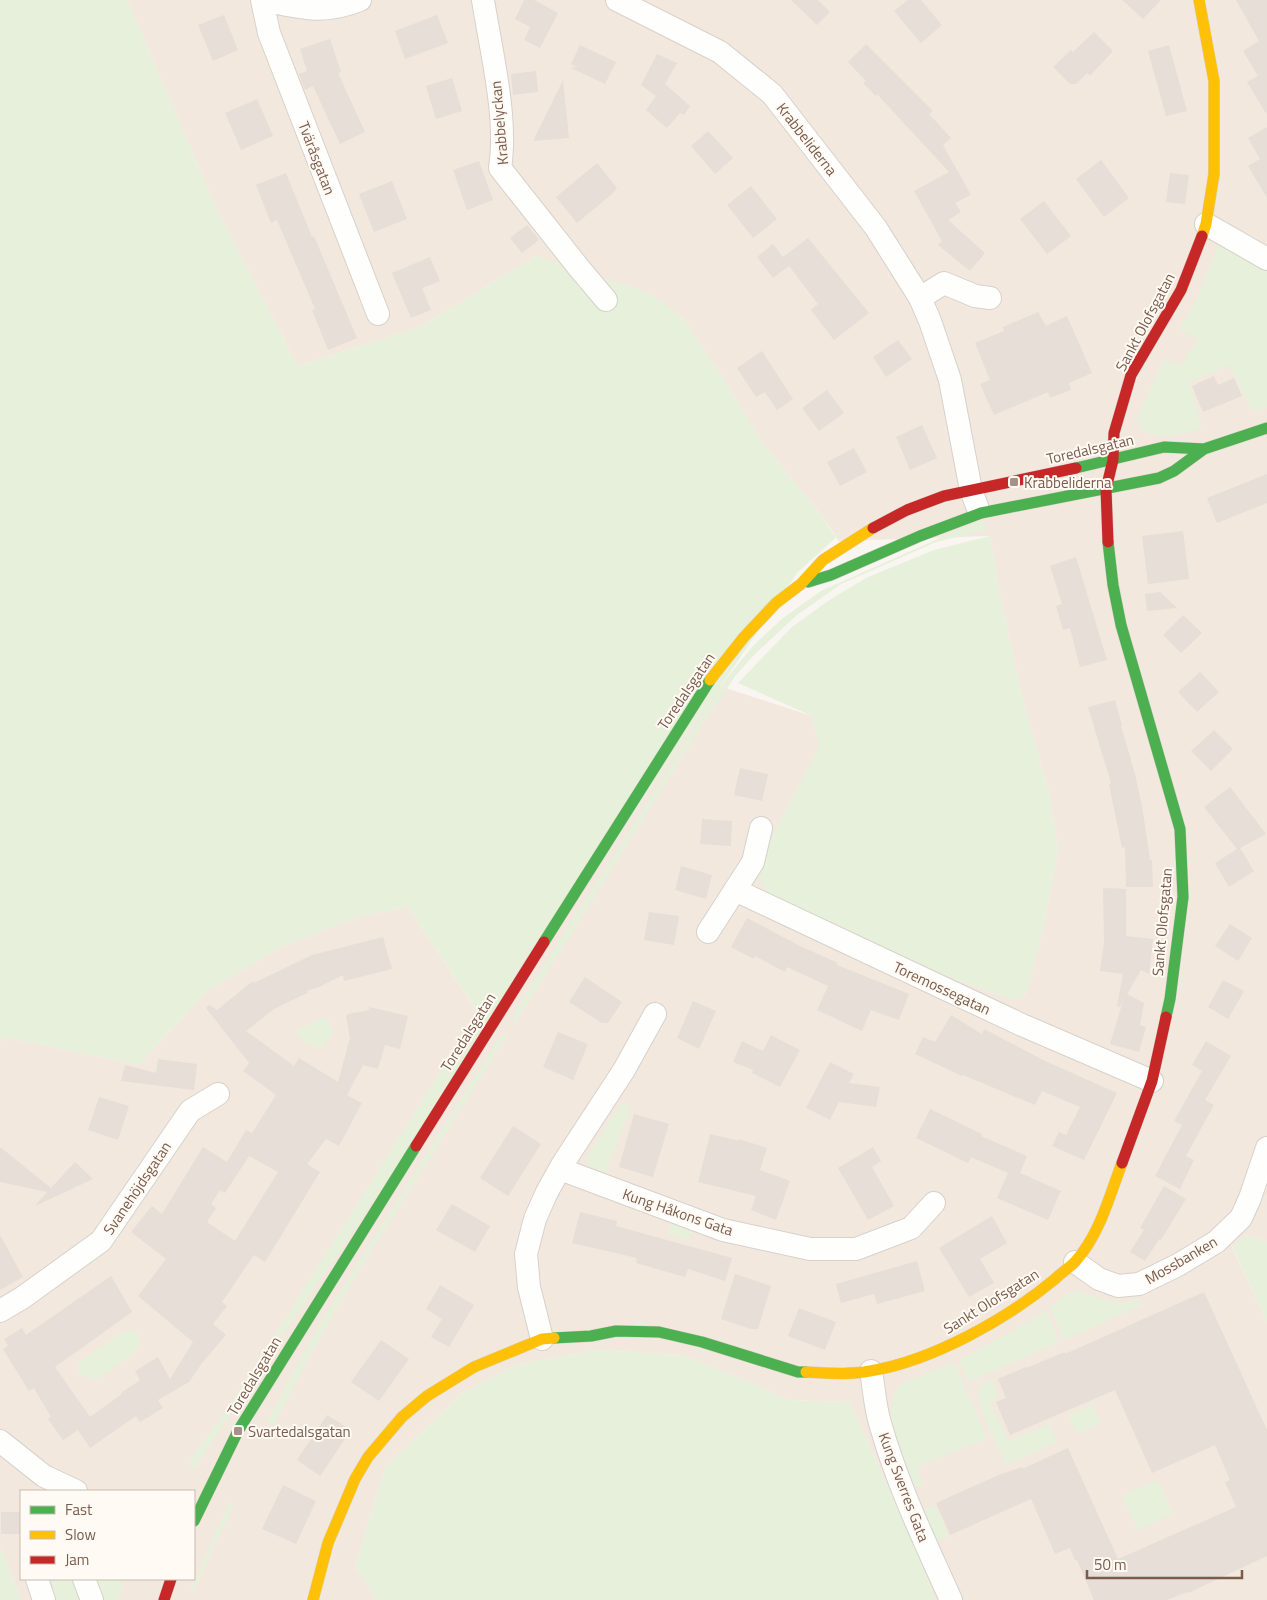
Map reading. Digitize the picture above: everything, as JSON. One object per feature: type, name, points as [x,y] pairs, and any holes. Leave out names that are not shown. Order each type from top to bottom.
[{"type":"street","points":[[262,0],[312,10],[345,6],[360,0]]},
{"type":"street","name":"Tväråsgatan","points":[[262,0],[269,33],[378,314]]},
{"type":"street","name":"Krabbelyckan","points":[[482,0],[501,121],[503,147],[500,168],[606,300]]},
{"type":"street","name":"Krabbeliderna","points":[[617,0],[720,52],[772,94],[876,228],[920,298],[950,380],[972,490],[981,513]]},
{"type":"street","name":"Sankt Olofsgatan","points":[[313,1600],[328,1543],[355,1479],[368,1457],[402,1417],[427,1396],[474,1367],[542,1340],[616,1332],[659,1332],[702,1342],[798,1372],[842,1374],[871,1371],[905,1362],[950,1345],[989,1324],[1040,1291],[1074,1262],[1098,1228],[1152,1081],[1170,1000],[1181,912],[1183,872],[1181,835],[1121,625],[1112,582],[1107,531],[1106,489],[1113,460],[1114,433],[1131,375],[1181,290],[1206,224],[1214,174],[1214,81],[1199,0]]},
{"type":"street","points":[[1206,224],[1267,259]]},
{"type":"street","points":[[920,298],[944,283],[975,296],[990,298]]},
{"type":"street","name":"Toredalsgatan","points":[[801,584],[832,575],[920,536],[981,513],[1159,478],[1174,471],[1204,449],[1267,428]]},
{"type":"street","name":"Toredalsgatan","points":[[195,1519],[238,1431],[688,713],[719,667],[776,603],[801,584],[822,560],[863,533],[907,510],[944,496],[1113,460],[1164,447],[1204,449]]},
{"type":"street","points":[[708,932],[753,862],[761,828]]},
{"type":"street","name":"Toremossegatan","points":[[735,890],[1014,1021],[1152,1081]]},
{"type":"street","points":[[542,1340],[529,1288],[526,1254],[535,1219],[546,1192],[624,1070],[655,1014]]},
{"type":"street","name":"Svanehöjdsgatan","points":[[0,1311],[22,1298],[101,1241],[190,1111],[218,1094]]},
{"type":"street","name":"Mossbanken","points":[[1074,1262],[1100,1279],[1118,1286],[1139,1284],[1178,1265],[1216,1242],[1242,1218],[1267,1148]]},
{"type":"street","name":"Kung Håkons Gata","points":[[560,1169],[723,1230],[810,1249],[856,1249],[911,1228],[934,1203]]},
{"type":"street","name":"Kung Sverres Gata","points":[[871,1371],[879,1421],[890,1455],[911,1509],[952,1600]]},
{"type":"street","points":[[0,1441],[40,1484],[71,1490]]},
{"type":"street","points":[[37,1580],[44,1600]]},
{"type":"street","points":[[84,1580],[92,1600]]},
{"type":"street","points":[[164,1600],[171,1580]]},
{"type":"shaded area","points":[[127,0],[1267,0],[1267,1242],[1246,1235],[1232,1247],[1267,1321],[1267,1600],[936,1600],[850,1402],[787,1400],[752,1383],[681,1355],[599,1350],[519,1364],[462,1393],[385,1468],[355,1567],[378,1600],[21,1600],[0,1546],[0,1041],[9,1038],[139,1065],[206,992],[283,946],[360,916],[408,907],[479,1014],[698,679],[812,716],[820,748],[760,861],[930,970],[1013,1000],[1022,998],[1027,992],[1045,920],[1058,850],[1050,797],[1022,696],[999,591],[990,536],[839,541],[820,513],[763,444],[719,372],[682,317],[536,256],[420,327],[298,366],[216,208]]},
{"type":"green space","points":[[0,0],[127,0],[216,208],[298,366],[420,327],[536,256],[650,293],[682,317],[719,372],[763,444],[820,513],[834,535],[844,530],[797,573],[195,1468],[192,1468],[189,1461],[220,1419],[264,1352],[478,1012],[408,907],[360,916],[283,946],[206,992],[139,1065],[9,1038],[0,1041]]},
{"type":"green space","points":[[1220,241],[1267,267],[1267,407],[1253,412],[1229,365],[1190,382],[1202,429],[1167,436],[1150,434],[1137,423],[1138,416],[1164,359],[1180,366],[1198,340],[1180,329],[1197,298]]},
{"type":"green space","points":[[983,519],[986,530],[936,542],[841,584],[797,615],[754,655],[736,675],[699,731],[516,1022],[513,1023],[513,1014],[726,679],[753,646],[783,618],[821,591]]},
{"type":"green space","points":[[990,536],[999,591],[1022,696],[1050,797],[1058,850],[1045,920],[1027,992],[1022,998],[1013,1000],[930,970],[781,902],[765,889],[759,875],[760,860],[819,747],[812,716],[738,683],[792,627],[828,601],[866,578],[934,550]]},
{"type":"green space","points":[[327,1016],[333,1033],[323,1048],[307,1043],[295,1031]]},
{"type":"green space","points":[[505,1034],[507,1036],[359,1271],[322,1334],[273,1426],[266,1423],[318,1327],[501,1035]]},
{"type":"green space","points":[[621,1104],[631,1106],[605,1174],[588,1166],[587,1157]]},
{"type":"green space","points":[[672,1221],[693,1227],[689,1240],[668,1234]]},
{"type":"green space","points":[[1246,1235],[1267,1242],[1267,1321],[1232,1246]]},
{"type":"green space","points":[[1072,1292],[1090,1294],[1113,1302],[1129,1301],[1138,1298],[1142,1305],[1064,1340],[1050,1307]]},
{"type":"green space","points":[[1045,1311],[1059,1342],[969,1382],[959,1360],[1019,1328]]},
{"type":"green space","points":[[132,1330],[140,1336],[138,1349],[95,1380],[79,1374],[79,1362],[122,1332]]},
{"type":"green space","points":[[599,1350],[681,1355],[752,1383],[787,1400],[850,1402],[936,1600],[378,1600],[355,1567],[385,1468],[462,1393],[519,1364]]},
{"type":"green space","points":[[1074,1362],[1101,1423],[1077,1434],[1068,1415],[1091,1406],[1072,1363]]},
{"type":"green space","points":[[955,1363],[987,1439],[923,1464],[918,1470],[923,1484],[912,1489],[894,1433],[892,1403],[896,1391],[904,1382]]},
{"type":"green space","points":[[992,1379],[999,1397],[990,1402],[1009,1441],[1049,1424],[1057,1442],[1006,1465],[984,1416],[978,1397],[980,1386]]},
{"type":"green space","points":[[1158,1480],[1173,1514],[1137,1530],[1122,1495]]},
{"type":"green space","points":[[230,1500],[233,1507],[194,1590],[189,1593]]},
{"type":"green space","points":[[935,1505],[949,1536],[944,1539],[935,1540],[923,1512],[927,1507]]},
{"type":"green space","points":[[0,1546],[21,1600],[0,1600]]},
{"type":"green space","points":[[42,1580],[72,1580],[81,1600],[52,1600]]},
{"type":"green space","points":[[91,1580],[121,1580],[123,1584],[119,1600],[99,1600]]},
{"type":"building","points":[[524,0],[534,0],[558,13],[540,48],[524,40],[530,27],[515,19]]},
{"type":"building","points":[[791,0],[818,0],[830,12],[817,25]]},
{"type":"building","points":[[908,0],[921,0],[942,25],[921,43],[894,11]]},
{"type":"building","points":[[1122,0],[1161,0],[1143,19]]},
{"type":"building","points":[[1236,0],[1267,0],[1267,115],[1247,82],[1258,76],[1243,51],[1259,41]]},
{"type":"building","points":[[224,15],[238,50],[213,61],[198,25]]},
{"type":"building","points":[[437,15],[448,43],[405,59],[395,31]]},
{"type":"building","points":[[1094,32],[1113,51],[1090,76],[1087,73],[1076,84],[1070,84],[1053,67],[1071,50],[1073,52]]},
{"type":"building","points":[[330,39],[341,72],[338,73],[365,132],[340,144],[313,86],[305,90],[299,74],[307,71],[300,49]]},
{"type":"building","points":[[866,44],[933,111],[929,114],[951,138],[943,145],[971,195],[955,203],[961,212],[948,220],[985,253],[970,271],[938,245],[942,241],[914,191],[949,172],[877,94],[876,96],[863,83],[866,81],[848,62]]},
{"type":"building","points":[[580,45],[616,62],[605,84],[571,68],[576,67],[571,64]]},
{"type":"building","points":[[1169,45],[1187,111],[1166,116],[1148,51]]},
{"type":"building","points":[[657,54],[677,63],[665,84],[690,106],[684,115],[680,113],[667,128],[646,110],[656,96],[641,85]]},
{"type":"building","points":[[536,71],[538,92],[513,95],[511,74]]},
{"type":"building","points":[[452,78],[462,111],[436,119],[426,86]]},
{"type":"building","points":[[563,80],[569,138],[533,141]]},
{"type":"building","points":[[257,99],[273,136],[241,150],[225,113]]},
{"type":"building","points":[[1267,127],[1267,198],[1248,166],[1260,159],[1248,138]]},
{"type":"building","points":[[708,131],[733,158],[715,174],[691,146]]},
{"type":"building","points":[[1101,160],[1129,198],[1104,217],[1076,179]]},
{"type":"building","points":[[479,161],[493,200],[467,210],[453,170]]},
{"type":"building","points":[[597,163],[617,188],[577,223],[556,197]]},
{"type":"building","points":[[286,173],[357,338],[328,350],[312,310],[315,309],[277,220],[271,223],[256,185]]},
{"type":"building","points":[[1170,173],[1189,175],[1185,204],[1166,202]]},
{"type":"building","points":[[392,181],[407,219],[374,232],[359,194]]},
{"type":"building","points":[[751,186],[777,219],[753,238],[727,205]]},
{"type":"building","points":[[1044,201],[1071,236],[1047,254],[1020,219]]},
{"type":"building","points":[[527,225],[539,240],[522,253],[510,238]]},
{"type":"building","points":[[808,238],[869,313],[834,340],[811,310],[818,304],[789,266],[773,278],[757,257],[773,244],[783,257]]},
{"type":"building","points":[[430,257],[440,281],[422,288],[431,310],[411,318],[392,273]]},
{"type":"building","points":[[1038,312],[1046,326],[1067,316],[1092,373],[1069,383],[1071,390],[1050,398],[1048,392],[994,415],[980,384],[990,380],[975,343],[1004,331],[1003,327]]},
{"type":"building","points":[[898,340],[912,359],[886,377],[873,357]]},
{"type":"building","points":[[762,351],[793,399],[777,410],[765,392],[756,397],[737,368]]},
{"type":"building","points":[[1214,376],[1218,385],[1234,378],[1242,396],[1203,412],[1192,386]]},
{"type":"building","points":[[827,390],[844,413],[819,431],[802,408]]},
{"type":"building","points":[[922,425],[937,458],[910,470],[896,437]]},
{"type":"building","points":[[854,448],[867,472],[840,486],[827,462]]},
{"type":"building","points":[[1267,474],[1267,503],[1217,523],[1207,498]]},
{"type":"building","points":[[1183,531],[1189,579],[1148,584],[1142,536]]},
{"type":"building","points":[[1076,557],[1107,660],[1080,667],[1070,628],[1063,630],[1056,606],[1062,604],[1050,566]]},
{"type":"building","points":[[1160,592],[1177,608],[1147,611],[1145,594]]},
{"type":"building","points":[[1183,615],[1202,633],[1181,653],[1163,635]]},
{"type":"building","points":[[1200,672],[1219,692],[1197,712],[1178,692]]},
{"type":"building","points":[[1115,700],[1142,806],[1150,860],[1152,860],[1153,887],[1126,887],[1125,847],[1122,848],[1109,784],[1111,783],[1088,707]]},
{"type":"building","points":[[1214,730],[1233,749],[1211,771],[1191,751]]},
{"type":"building","points":[[740,768],[768,774],[762,801],[734,795]]},
{"type":"building","points":[[1230,787],[1266,834],[1240,848],[1254,871],[1229,887],[1215,863],[1237,849],[1204,807]]},
{"type":"building","points":[[702,819],[732,821],[731,846],[700,844]]},
{"type":"building","points":[[681,866],[712,875],[706,899],[675,890]]},
{"type":"building","points":[[1103,888],[1126,889],[1126,936],[1153,939],[1149,974],[1141,970],[1127,994],[1144,1003],[1140,1025],[1146,1027],[1139,1052],[1110,1044],[1123,1001],[1120,1007],[1117,1006],[1123,974],[1100,971],[1104,943]]},
{"type":"building","points":[[649,912],[679,916],[674,945],[644,940]]},
{"type":"building","points":[[747,918],[800,946],[838,963],[837,965],[909,994],[899,1020],[871,1010],[862,1031],[817,1010],[828,986],[787,967],[785,972],[755,956],[754,959],[731,947]]},
{"type":"building","points":[[1230,924],[1252,938],[1238,961],[1215,946]]},
{"type":"building","points":[[383,937],[392,969],[344,981],[343,975],[319,987],[305,991],[309,992],[274,1009],[246,1031],[294,1066],[299,1058],[338,1082],[350,1038],[346,1016],[348,1014],[369,1010],[369,1007],[408,1016],[400,1049],[385,1045],[378,1069],[363,1065],[347,1095],[362,1103],[339,1146],[326,1139],[307,1164],[320,1172],[265,1262],[254,1255],[222,1302],[227,1306],[213,1324],[226,1335],[202,1363],[189,1382],[158,1400],[163,1408],[140,1422],[136,1416],[90,1448],[78,1430],[63,1440],[48,1419],[51,1417],[34,1388],[29,1391],[3,1349],[8,1346],[4,1339],[22,1328],[26,1335],[111,1276],[132,1312],[55,1367],[90,1417],[140,1380],[135,1371],[158,1357],[170,1379],[193,1342],[138,1296],[166,1259],[131,1232],[152,1206],[162,1214],[203,1147],[227,1162],[246,1130],[252,1133],[276,1095],[243,1071],[249,1063],[206,1008],[209,1005],[217,1010],[253,981],[254,983],[312,955]],"holes":[[[249,1156],[278,1172],[235,1241],[207,1222],[216,1208],[211,1204],[220,1190],[225,1193]]]},
{"type":"building","points":[[585,977],[622,1002],[608,1023],[602,1023],[569,1002]]},
{"type":"building","points":[[1223,980],[1244,991],[1228,1019],[1208,1007]]},
{"type":"building","points":[[693,1001],[716,1011],[699,1049],[677,1038]]},
{"type":"building","points":[[951,1015],[982,1034],[984,1029],[1045,1061],[1117,1093],[1084,1160],[1052,1146],[1059,1132],[1066,1135],[1080,1107],[1042,1091],[1035,1105],[962,1076],[915,1054],[923,1037],[935,1042]]},
{"type":"building","points":[[558,1032],[588,1044],[573,1080],[543,1067]]},
{"type":"building","points":[[771,1035],[800,1050],[780,1087],[752,1073],[753,1070],[733,1062],[742,1041],[763,1051]]},
{"type":"building","points":[[1206,1041],[1231,1056],[1205,1100],[1214,1105],[1186,1156],[1194,1160],[1180,1189],[1155,1176],[1182,1125],[1174,1121],[1202,1071],[1192,1065]]},
{"type":"building","points":[[158,1059],[197,1064],[194,1090],[121,1081],[125,1065],[156,1073]]},
{"type":"building","points":[[830,1062],[854,1074],[849,1083],[880,1087],[876,1107],[839,1102],[830,1120],[806,1108]]},
{"type":"building","points":[[99,1097],[129,1106],[118,1140],[88,1130]]},
{"type":"building","points":[[930,1109],[982,1134],[981,1136],[1027,1156],[1020,1173],[1061,1191],[1048,1220],[997,1198],[1008,1173],[971,1157],[968,1163],[916,1138]]},
{"type":"building","points":[[634,1114],[669,1124],[653,1177],[619,1167]]},
{"type":"building","points":[[513,1126],[541,1144],[508,1196],[480,1178]]},
{"type":"building","points":[[710,1134],[739,1141],[739,1139],[767,1148],[760,1170],[790,1181],[776,1220],[751,1210],[756,1196],[698,1182]]},
{"type":"building","points":[[0,1147],[51,1188],[75,1162],[93,1179],[35,1206],[47,1192],[0,1182]]},
{"type":"building","points":[[873,1147],[881,1161],[872,1167],[894,1206],[868,1220],[838,1168]]},
{"type":"building","points":[[1164,1186],[1186,1199],[1161,1240],[1159,1239],[1145,1261],[1130,1252],[1144,1230],[1140,1228]]},
{"type":"building","points":[[452,1204],[490,1226],[475,1252],[436,1230]]},
{"type":"building","points":[[580,1212],[617,1221],[616,1226],[732,1258],[725,1281],[688,1269],[685,1277],[636,1263],[637,1258],[572,1243]]},
{"type":"building","points":[[992,1216],[1007,1243],[980,1259],[994,1283],[969,1297],[939,1248]]},
{"type":"building","points":[[0,1235],[23,1277],[0,1290]]},
{"type":"building","points":[[917,1261],[925,1291],[877,1304],[874,1294],[841,1303],[836,1284]]},
{"type":"building","points":[[735,1274],[771,1286],[758,1329],[751,1329],[721,1319]]},
{"type":"building","points":[[440,1285],[474,1305],[449,1347],[431,1337],[442,1319],[426,1309]]},
{"type":"building","points":[[1204,1292],[1267,1430],[1267,1556],[1188,1593],[1167,1600],[1094,1600],[1070,1548],[1055,1554],[1031,1499],[950,1535],[936,1503],[999,1475],[1022,1467],[1022,1469],[1068,1448],[1118,1559],[1236,1507],[1225,1482],[1230,1480],[1215,1445],[1152,1473],[1115,1390],[1010,1435],[996,1402],[1006,1398],[998,1379],[1065,1352],[1065,1354]]},
{"type":"building","points":[[799,1308],[836,1322],[825,1350],[788,1336]]},
{"type":"building","points":[[381,1340],[409,1359],[379,1401],[351,1382]]},
{"type":"building","points":[[327,1415],[351,1430],[320,1476],[297,1460]]},
{"type":"building","points":[[283,1485],[316,1501],[296,1544],[262,1529]]},
{"type":"building","points":[[1,1512],[20,1512],[20,1534],[1,1534]]},
{"type":"traffic: fast","points":[[808,582],[831,575],[920,536],[981,513],[1159,478],[1174,471],[1204,449],[1267,428]]},
{"type":"traffic: fast","points":[[1076,468],[1164,447],[1204,449]]},
{"type":"traffic: fast","points":[[1108,542],[1113,585],[1121,625],[1180,829],[1183,897],[1166,1017]]},
{"type":"traffic: fast","points":[[544,942],[710,680]]},
{"type":"traffic: fast","points":[[195,1519],[238,1431],[416,1146]]},
{"type":"traffic: fast","points":[[554,1338],[591,1336],[616,1331],[659,1332],[702,1342],[798,1372],[806,1372]]},
{"type":"traffic: slow","points":[[1199,0],[1214,81],[1214,174],[1206,224],[1202,236]]},
{"type":"traffic: slow","points":[[710,680],[744,637],[776,603],[801,584],[823,560],[873,528]]},
{"type":"traffic: slow","points":[[806,1372],[854,1373],[894,1366],[943,1348],[1015,1309],[1075,1262],[1084,1251],[1103,1215],[1122,1163]]},
{"type":"traffic: slow","points":[[313,1600],[328,1543],[355,1479],[368,1457],[402,1417],[427,1396],[474,1367],[542,1339],[554,1338]]},
{"type":"traffic: jam","points":[[1108,542],[1106,489],[1113,460],[1114,433],[1131,375],[1181,290],[1202,236]]},
{"type":"traffic: jam","points":[[873,528],[907,510],[944,496],[1076,468]]},
{"type":"traffic: jam","points":[[416,1146],[544,942]]},
{"type":"traffic: jam","points":[[1122,1163],[1152,1081],[1166,1017]]},
{"type":"traffic: jam","points":[[164,1600],[171,1580]]},
{"type":"place","name":"Krabbeliderna","points":[[1014,482]]},
{"type":"place","name":"Svartedalsgatan","points":[[238,1431]]}]
